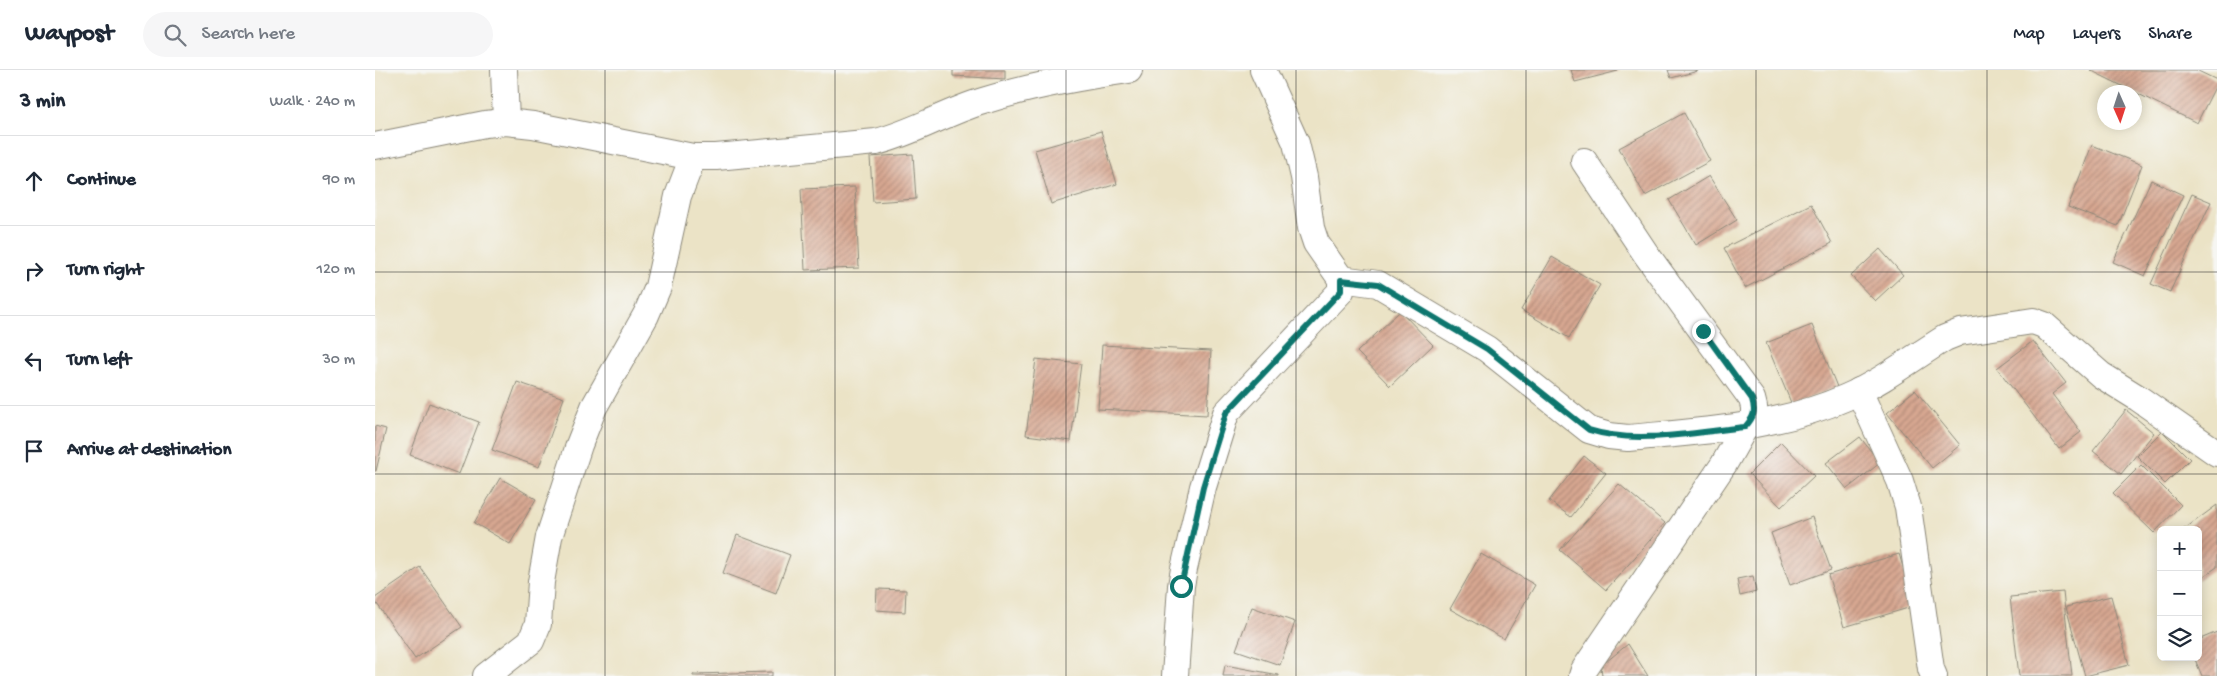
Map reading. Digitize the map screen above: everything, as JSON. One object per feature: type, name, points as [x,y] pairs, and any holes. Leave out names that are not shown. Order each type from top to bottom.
[{"type":"street","points":[[504,70],[506,122]]},
{"type":"street","points":[[375,146],[506,122],[533,125],[693,156],[716,157],[875,142],[895,137],[951,112],[984,100],[1083,77],[1129,70]]},
{"type":"street","points":[[1175,676],[1181,586],[1184,569],[1203,487],[1226,413],[1341,291],[1341,280],[1316,244],[1311,228],[1304,177],[1296,143],[1259,71]]},
{"type":"street","points":[[486,676],[531,640],[539,624],[541,582],[549,537],[579,445],[594,407],[646,315],[658,287],[678,196],[693,156]]},
{"type":"street","points":[[1582,676],[1619,617],[1724,464],[1745,427],[1753,418],[1754,407],[1752,399],[1647,254],[1583,161]]},
{"type":"street","points":[[1341,280],[1378,284],[1487,349],[1589,430],[1609,436],[1628,438],[1769,423],[1845,398],[1952,335],[1995,326],[2033,321],[2044,325],[2101,375],[2138,398],[2217,453]]},
{"type":"street","points":[[1859,391],[1900,481],[1908,506],[1933,676]]},
{"type":"building","points":[[953,70],[1005,70],[1005,79],[953,76]]},
{"type":"building","points":[[1571,70],[1618,70],[1618,71],[1575,82]]},
{"type":"building","points":[[1668,70],[1698,70],[1698,71],[1671,78]]},
{"type":"building","points":[[2090,70],[2196,70],[2217,80],[2197,123],[2142,96],[2142,85],[2120,85]]},
{"type":"building","points":[[1684,113],[1710,161],[1645,196],[1619,148]]},
{"type":"building","points":[[1101,131],[1117,184],[1051,204],[1035,150]]},
{"type":"building","points":[[2092,145],[2142,165],[2118,226],[2068,207]]},
{"type":"building","points":[[913,154],[916,199],[873,202],[870,157]]},
{"type":"building","points":[[1709,176],[1737,220],[1696,245],[1669,200]]},
{"type":"building","points":[[2151,180],[2183,195],[2145,276],[2113,262]]},
{"type":"building","points":[[855,187],[859,268],[805,270],[801,189]]},
{"type":"building","points":[[2192,194],[2211,202],[2170,292],[2151,284]]},
{"type":"building","points":[[1811,204],[1832,243],[1745,288],[1724,248]]},
{"type":"building","points":[[1880,249],[1903,275],[1875,301],[1851,276]]},
{"type":"building","points":[[1552,257],[1600,285],[1569,338],[1521,310]]},
{"type":"building","points":[[1400,311],[1433,345],[1390,386],[1357,352]]},
{"type":"building","points":[[1812,325],[1837,387],[1792,405],[1766,343]]},
{"type":"building","points":[[2033,341],[2066,383],[2052,394],[2081,432],[2059,449],[1997,368]]},
{"type":"building","points":[[1102,345],[1211,351],[1207,415],[1098,409]]},
{"type":"building","points":[[1036,359],[1081,364],[1071,441],[1026,435]]},
{"type":"building","points":[[517,382],[564,398],[539,467],[492,450]]},
{"type":"building","points":[[1915,390],[1960,445],[1932,468],[1887,413]]},
{"type":"building","points":[[429,403],[479,422],[459,474],[410,455]]},
{"type":"building","points":[[2126,410],[2154,433],[2121,474],[2093,451]]},
{"type":"building","points":[[375,426],[386,429],[376,471],[375,471]]},
{"type":"building","points":[[2162,431],[2190,459],[2165,484],[2137,456]]},
{"type":"building","points":[[1860,437],[1880,463],[1847,489],[1826,463]]},
{"type":"building","points":[[1781,442],[1814,476],[1781,507],[1749,474]]},
{"type":"building","points":[[1584,456],[1606,473],[1571,517],[1549,501]]},
{"type":"building","points":[[2141,465],[2181,505],[2161,526],[2157,526],[2157,530],[2154,533],[2113,493]]},
{"type":"building","points":[[500,478],[536,499],[510,544],[474,523]]},
{"type":"building","points":[[1619,484],[1665,523],[1606,590],[1560,550]]},
{"type":"building","points":[[2217,505],[2217,567],[2202,577],[2202,526],[2188,526]]},
{"type":"building","points":[[1812,517],[1831,570],[1790,585],[1771,533]]},
{"type":"building","points":[[737,535],[790,555],[776,593],[723,573]]},
{"type":"building","points":[[1481,554],[1535,585],[1504,639],[1450,609]]},
{"type":"building","points":[[1899,554],[1915,606],[1844,627],[1828,575]]},
{"type":"building","points":[[420,567],[462,627],[415,659],[375,601],[375,598]]},
{"type":"building","points":[[1753,576],[1756,592],[1740,596],[1737,579]]},
{"type":"building","points":[[877,589],[906,590],[905,612],[876,610]]},
{"type":"building","points":[[2063,592],[2072,676],[2019,676],[2010,597]]},
{"type":"building","points":[[2111,596],[2129,665],[2085,676],[2066,607]]},
{"type":"building","points":[[1252,607],[1295,622],[1280,665],[1236,650]]},
{"type":"building","points":[[2217,632],[2217,676],[2202,676],[2196,661],[2202,661],[2202,638]]},
{"type":"building","points":[[1628,644],[1648,676],[1602,676],[1601,666]]},
{"type":"building","points":[[1225,665],[1279,675],[1279,676],[1223,676]]},
{"type":"building","points":[[772,672],[772,676],[693,676],[693,674]]},
{"type":"route","points":[[1181,586],[1203,487],[1226,413],[1232,404],[1341,291],[1341,280],[1378,284],[1487,349],[1519,373],[1573,420],[1589,430],[1609,436],[1628,438],[1745,427],[1753,418],[1754,407],[1752,399],[1703,331]]}]
